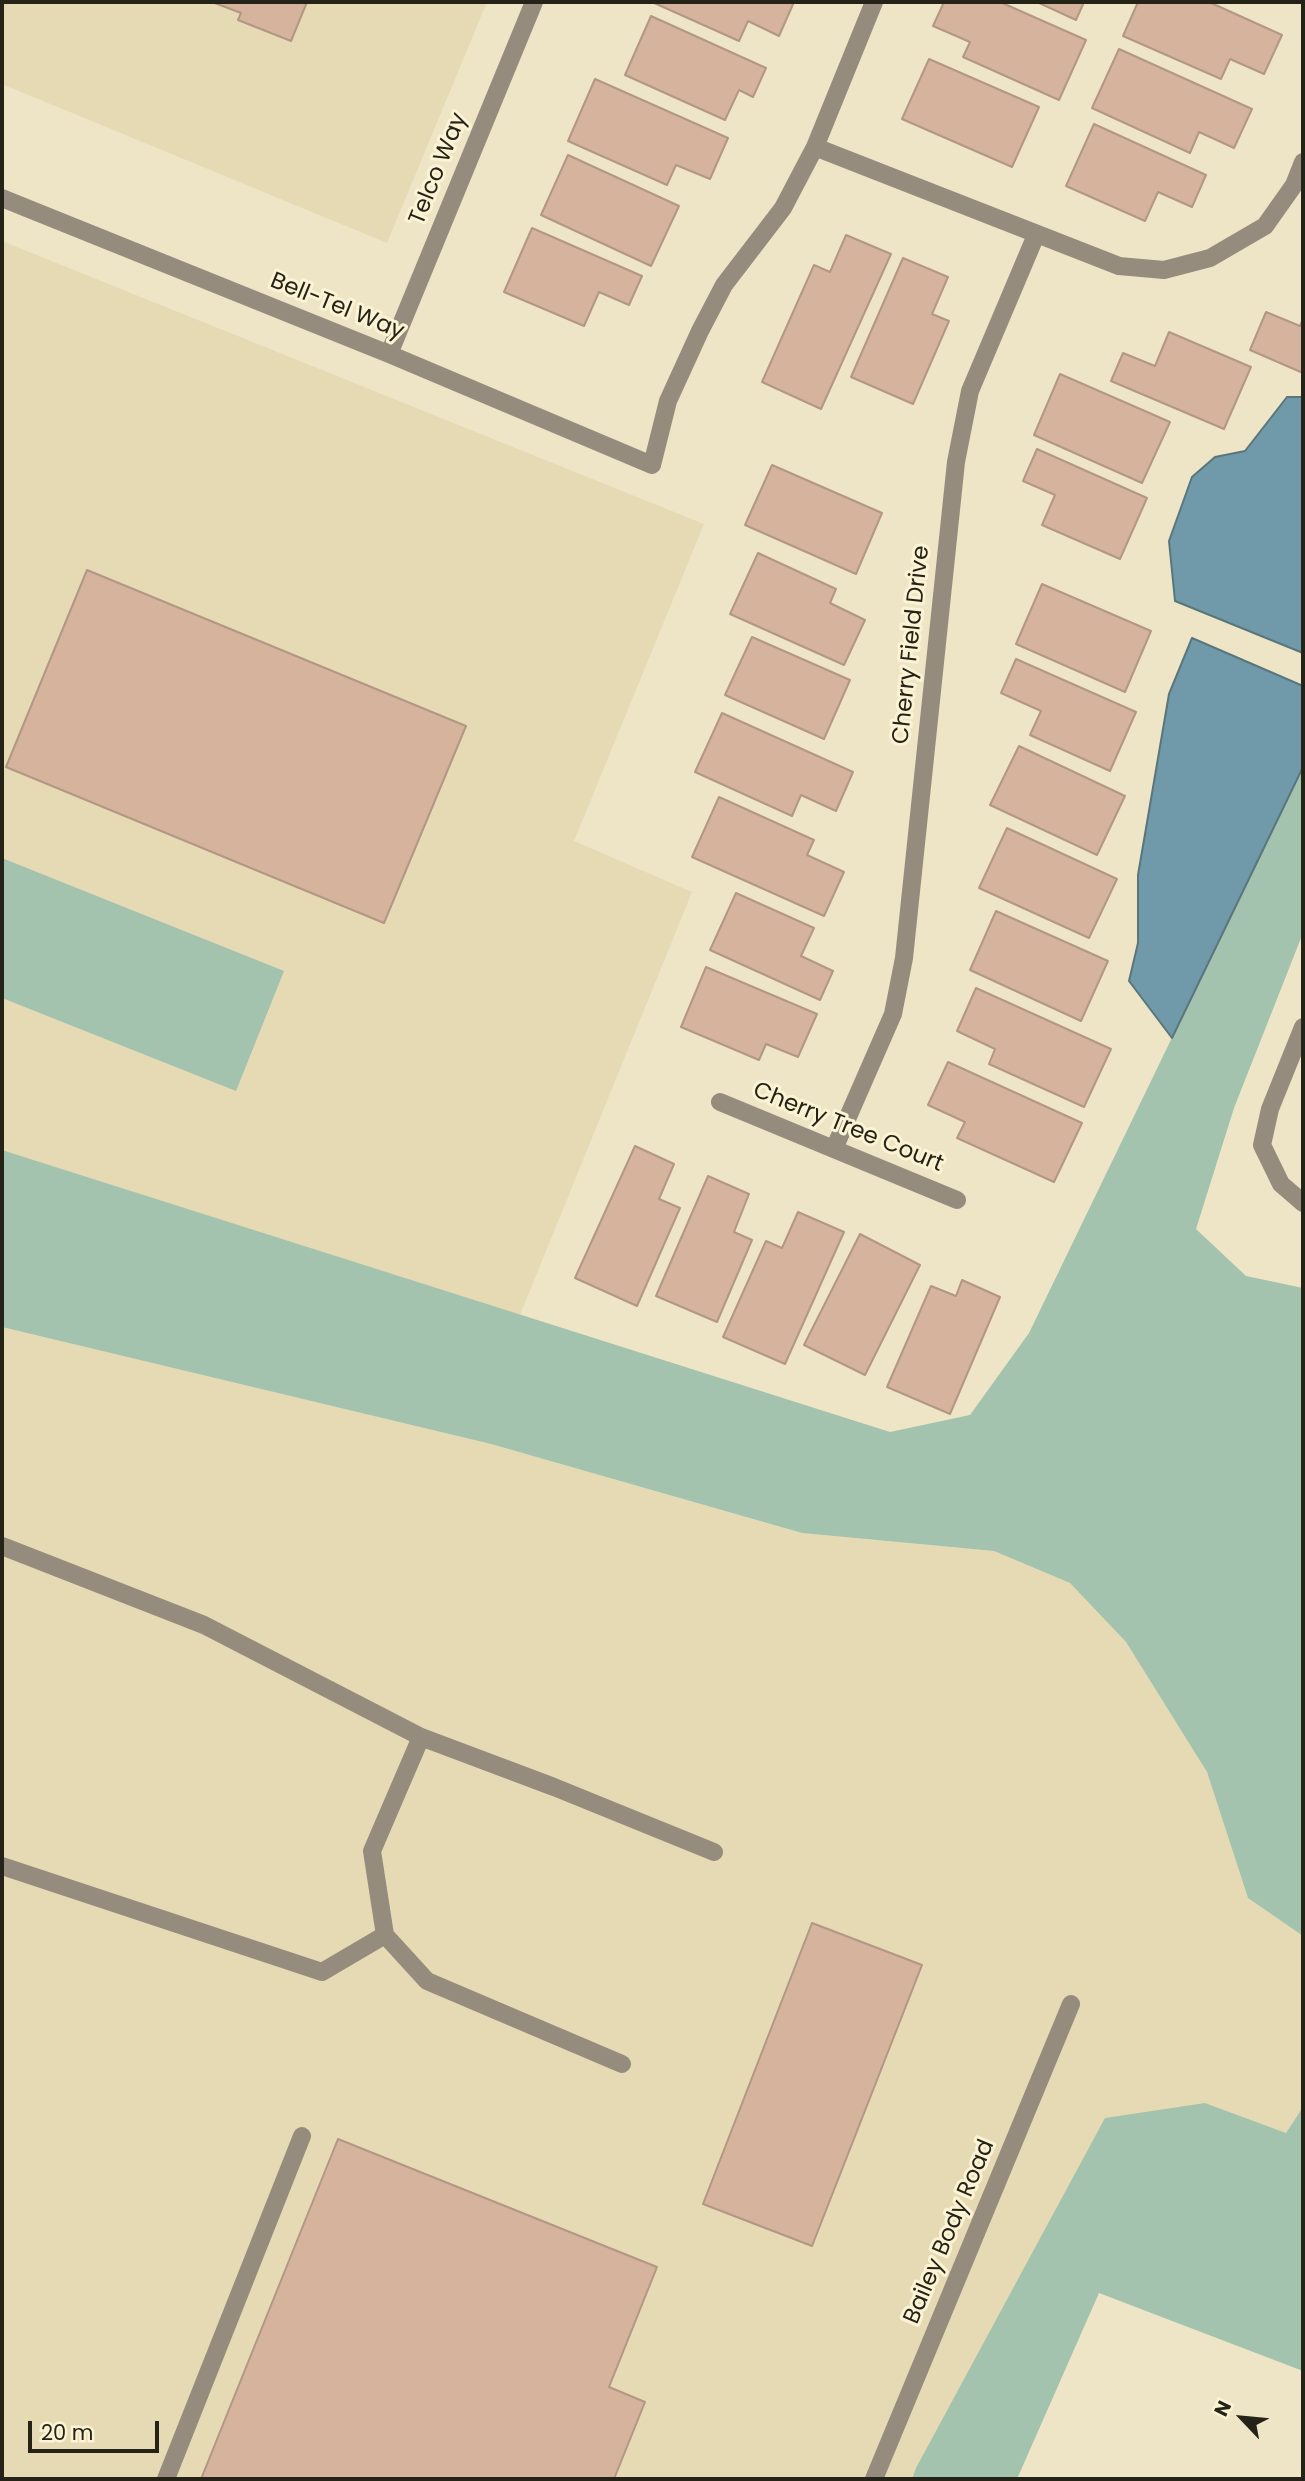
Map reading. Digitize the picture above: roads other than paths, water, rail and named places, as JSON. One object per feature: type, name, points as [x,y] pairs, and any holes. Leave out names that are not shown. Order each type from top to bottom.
[{"type":"street","name":"Telco Way","points":[[389,354],[534,2]]},
{"type":"street","points":[[874,2],[815,147],[1119,266],[1164,270],[1210,258],[1265,226],[1294,185],[1303,162]]},
{"type":"street","name":"Bell-Tel Way","points":[[2,198],[389,354],[652,465],[668,401],[699,331],[724,285],[783,208],[815,147]]},
{"type":"street","name":"Cherry Field Drive","points":[[834,1149],[893,1014],[904,958],[956,462],[970,391],[1036,235]]},
{"type":"street","points":[[1303,1027],[1270,1109],[1262,1145],[1281,1184],[1303,1203]]},
{"type":"street","name":"Cherry Tree Court","points":[[720,1102],[957,1200]]},
{"type":"street","points":[[2,1546],[204,1625],[421,1737],[714,1852]]},
{"type":"street","points":[[421,1737],[372,1851],[385,1935],[427,1981],[622,2064]]},
{"type":"street","points":[[2,1866],[322,1972],[385,1935]]},
{"type":"street","name":"Bailey Body Road","points":[[874,2479],[1071,2004]]},
{"type":"street","points":[[166,2479],[302,2136]]},
{"type":"water","points":[[1287,397],[1303,397],[1303,653],[1175,601],[1169,541],[1192,477],[1215,457],[1245,451]]},
{"type":"water","points":[[1192,638],[1303,686],[1303,767],[1172,1038],[1129,981],[1138,943],[1138,875],[1169,694]]}]
